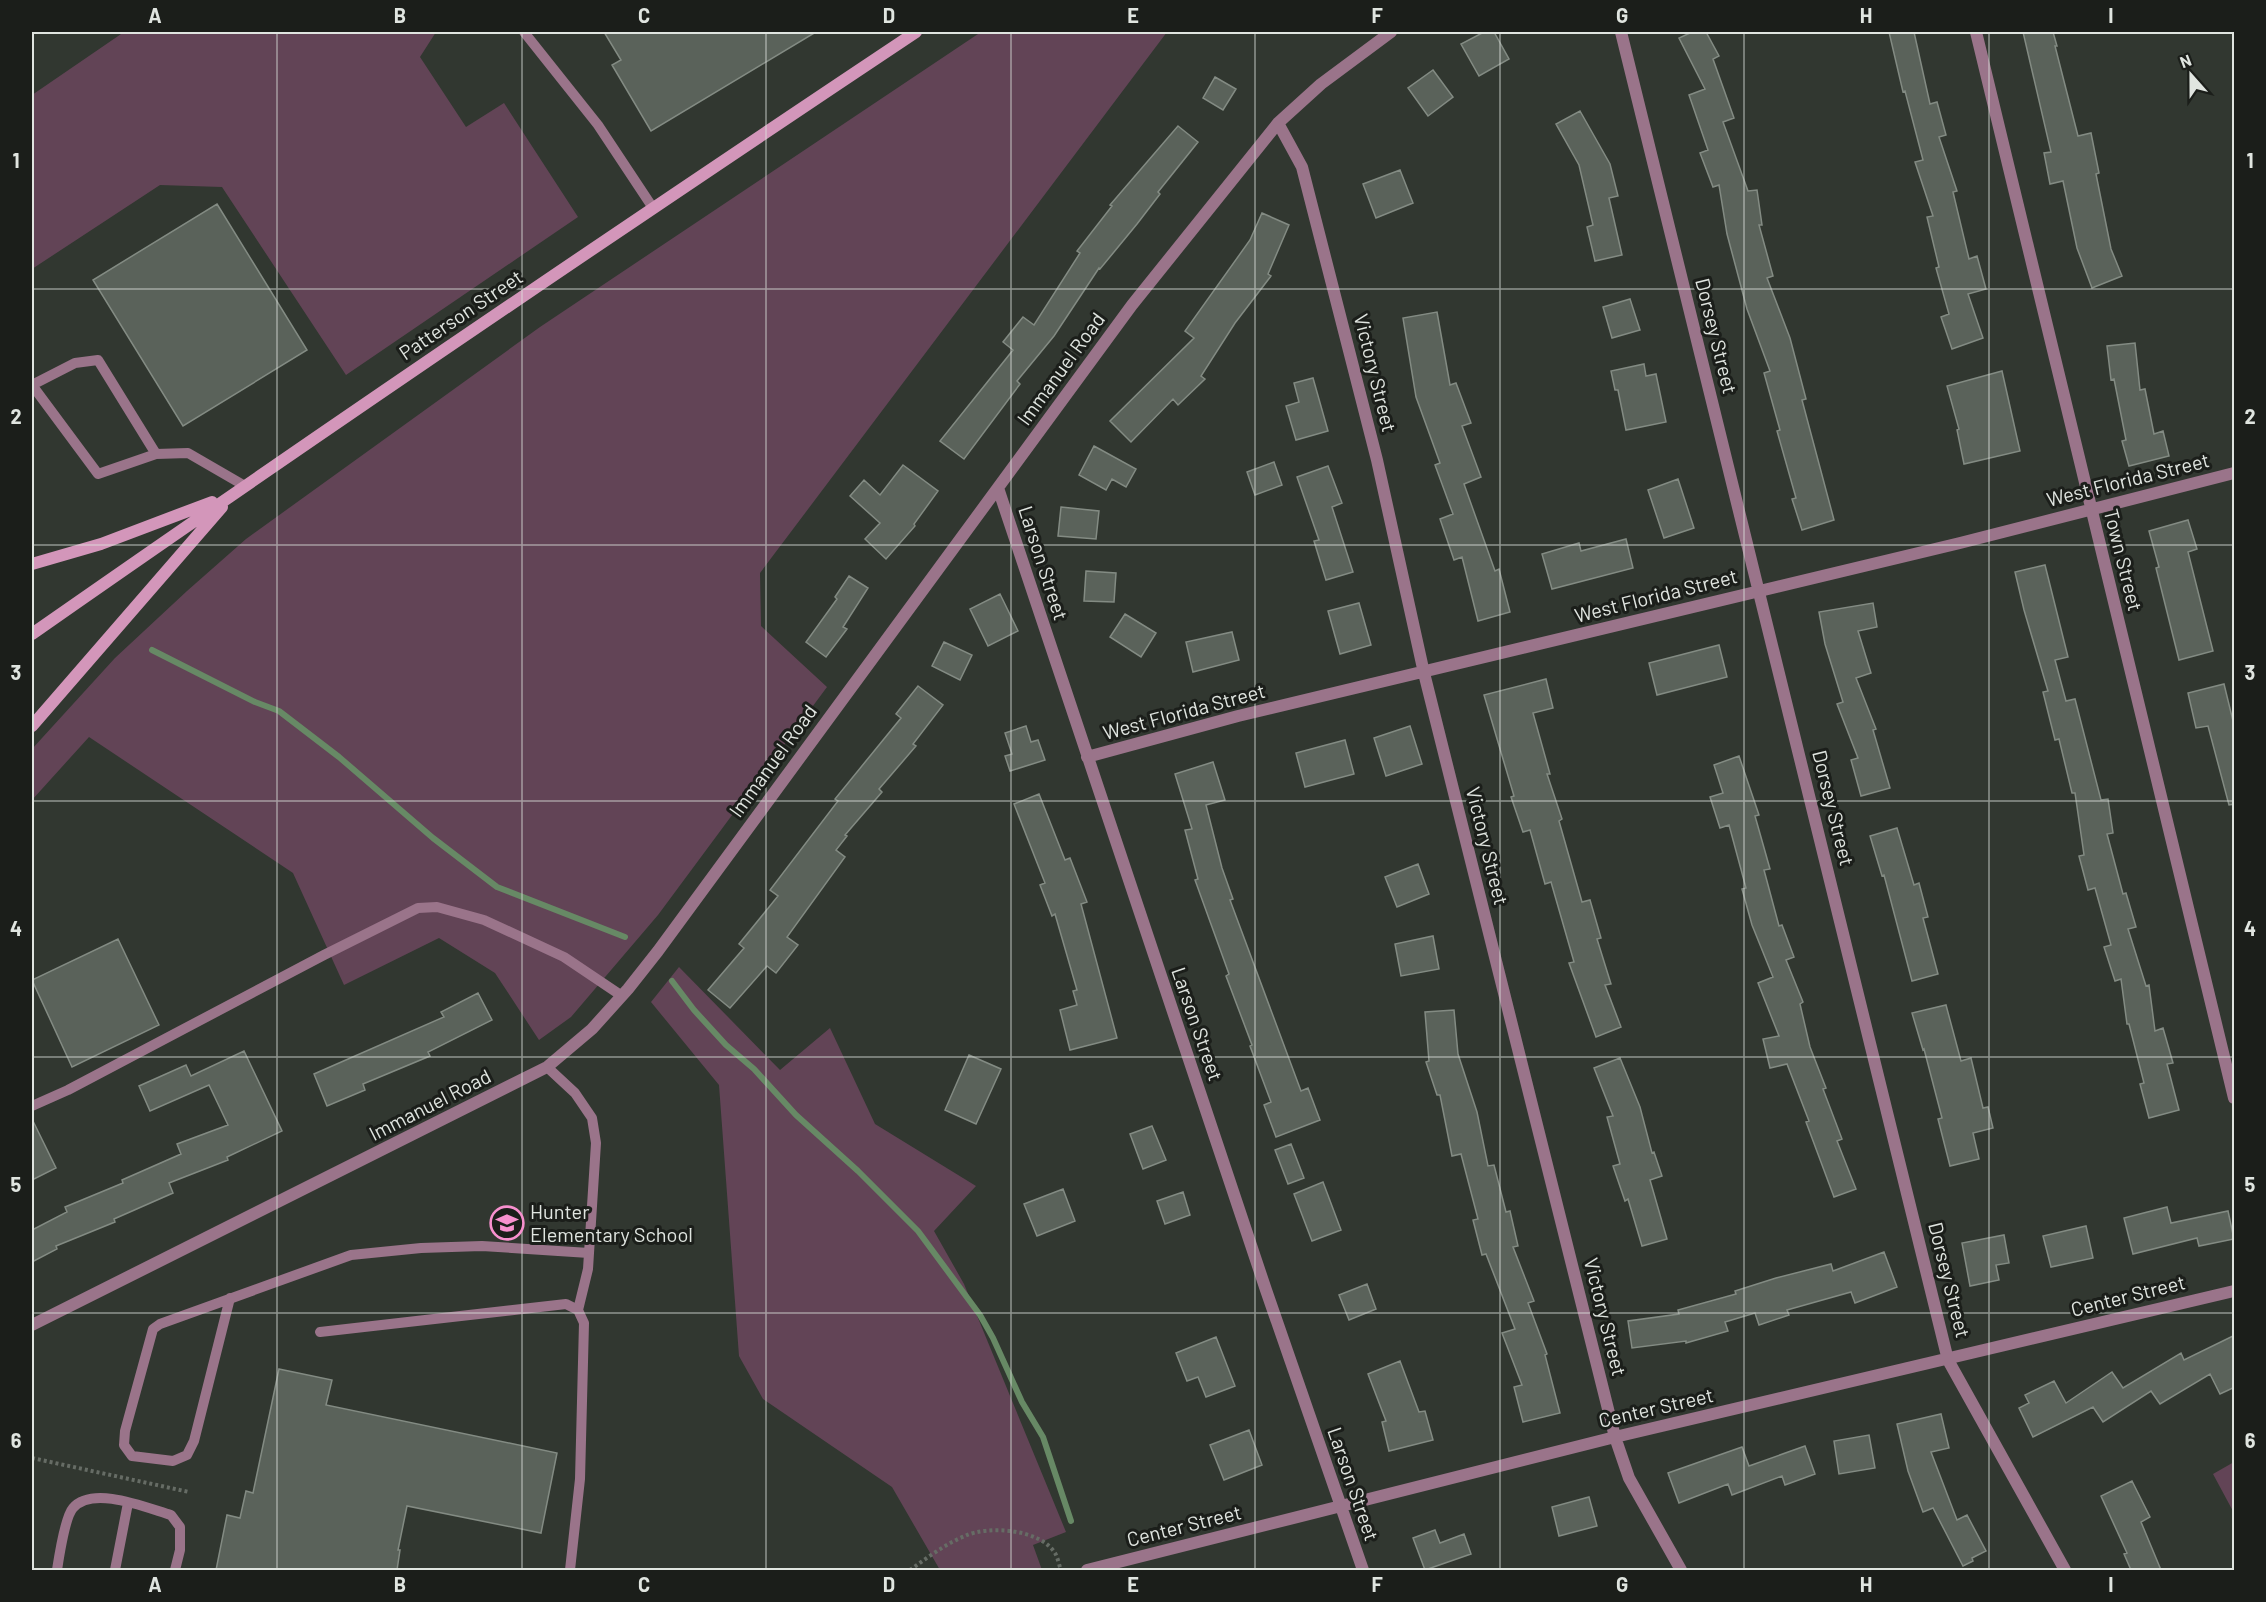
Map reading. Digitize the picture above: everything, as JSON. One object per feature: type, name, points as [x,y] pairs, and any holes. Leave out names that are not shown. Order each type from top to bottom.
[{"type":"main road","name":"Patterson Street","points":[[32,634],[240,489],[916,32]]},
{"type":"main road","points":[[32,564],[101,544],[183,514],[240,489]]},
{"type":"main road","points":[[32,726],[240,489]]},
{"type":"street","name":"Immanuel Road","points":[[32,1325],[546,1067],[591,1029],[622,996],[658,951],[1132,305],[1278,123],[1321,84],[1391,32]]},
{"type":"street","name":"Dorsey Street","points":[[1621,32],[1948,1360],[2065,1570]]},
{"type":"street","name":"Town Street","points":[[1976,32],[2235,1098]]},
{"type":"street","name":"Victory Street","points":[[1278,123],[1302,167],[1377,460],[1424,673],[1615,1437],[1629,1478],[1681,1570]]},
{"type":"street","name":"West Florida Street","points":[[1087,757],[1238,716],[1424,673],[2235,473]]},
{"type":"street","name":"Larson Street","points":[[998,488],[1363,1570]]},
{"type":"street","name":"Center Street","points":[[1088,1570],[1615,1437],[2235,1291]]},
{"type":"lane","points":[[524,32],[598,125],[653,208]]},
{"type":"lane","points":[[156,454],[98,360],[75,363],[32,385],[98,474],[156,454],[188,453],[240,489]]},
{"type":"lane","points":[[32,1106],[68,1090],[418,908],[437,907],[484,920],[564,957],[622,996]]},
{"type":"lane","points":[[546,1067],[575,1093],[592,1118],[596,1143],[588,1269],[578,1310],[584,1323],[580,1479],[570,1570]]},
{"type":"lane","points":[[230,1298],[194,1441],[187,1455],[173,1461],[132,1456],[124,1445],[125,1431],[153,1329],[160,1324],[230,1298],[351,1255],[421,1248],[482,1246],[589,1252]]},
{"type":"lane","points":[[320,1332],[566,1304],[578,1310]]},
{"type":"lane","points":[[57,1570],[66,1524],[73,1508],[90,1498],[108,1498],[171,1515],[180,1527],[180,1550],[175,1570]]},
{"type":"lane","points":[[115,1570],[128,1503]]},
{"type":"path","points":[[32,1458],[189,1491]]},
{"type":"path","points":[[910,1570],[967,1534],[986,1530],[1012,1530],[1040,1541],[1054,1551],[1061,1570]]},
{"type":"shaded area","points":[[124,32],[436,32],[420,57],[466,127],[504,103],[578,217],[346,375],[222,187],[160,185],[32,269],[32,95]]},
{"type":"shaded area","points":[[981,32],[1167,32],[760,573],[761,626],[827,687],[658,915],[571,1017],[539,1040],[495,973],[439,938],[344,985],[293,873],[89,737],[32,800],[32,749],[115,658],[246,539],[540,327]]},
{"type":"shaded area","points":[[679,967],[780,1070],[830,1028],[875,1124],[976,1186],[934,1231],[964,1284],[1066,1532],[1033,1545],[1042,1570],[940,1570],[892,1487],[763,1399],[739,1356],[719,1085],[651,1002]]},
{"type":"shaded area","points":[[2234,1462],[2234,1513],[2213,1474]]},
{"type":"building","points":[[604,32],[816,32],[651,131],[612,65],[621,60]]},
{"type":"building","points":[[1484,32],[1494,32],[1509,59],[1479,76],[1461,44]]},
{"type":"building","points":[[1692,32],[1706,32],[1719,56],[1713,59],[1734,118],[1723,122],[1748,191],[1757,190],[1762,225],[1759,225],[1773,276],[1767,278],[1790,338],[1806,399],[1802,400],[1834,520],[1802,530],[1792,499],[1796,498],[1764,373],[1770,371],[1747,309],[1727,234],[1719,185],[1713,187],[1700,153],[1708,150],[1689,95],[1705,89],[1679,38]]},
{"type":"building","points":[[1889,32],[1914,32],[1930,104],[1937,102],[1946,135],[1939,137],[1957,191],[1953,192],[1969,259],[1977,256],[1986,289],[1968,294],[1983,338],[1952,349],[1941,317],[1949,314],[1936,268],[1939,267],[1927,217],[1933,216],[1915,162],[1923,160],[1905,91],[1903,92]]},
{"type":"building","points":[[2023,32],[2053,32],[2078,136],[2091,133],[2099,173],[2096,174],[2111,249],[2122,276],[2092,288],[2077,248],[2063,181],[2050,184],[2044,153],[2051,152]]},
{"type":"building","points":[[1433,70],[1453,97],[1428,116],[1408,88]]},
{"type":"building","points":[[1215,77],[1236,89],[1223,110],[1203,98]]},
{"type":"building","points":[[1580,111],[1610,164],[1618,196],[1609,198],[1622,255],[1595,261],[1587,227],[1593,225],[1579,165],[1556,124]]},
{"type":"building","points":[[1178,126],[1198,142],[1158,192],[1160,194],[1137,224],[1099,268],[1054,336],[1017,381],[1020,384],[964,459],[940,441],[1013,350],[1003,342],[1023,317],[1034,325],[1080,253],[1077,251],[1112,206],[1110,205]]},
{"type":"building","points":[[1400,170],[1413,203],[1376,218],[1363,184]]},
{"type":"building","points":[[217,204],[307,350],[183,426],[93,280]]},
{"type":"building","points":[[1262,213],[1289,225],[1268,274],[1271,276],[1235,323],[1201,376],[1205,379],[1178,405],[1173,399],[1131,442],[1110,421],[1194,338],[1185,331],[1250,240]]},
{"type":"building","points":[[1630,299],[1640,330],[1612,338],[1603,307]]},
{"type":"building","points":[[1437,312],[1450,385],[1456,383],[1471,423],[1462,426],[1481,477],[1464,484],[1495,571],[1499,569],[1510,612],[1478,621],[1462,557],[1454,560],[1440,519],[1453,514],[1435,465],[1440,463],[1416,397],[1403,318]]},
{"type":"building","points":[[2135,343],[2140,390],[2145,389],[2154,434],[2163,431],[2169,456],[2129,466],[2122,441],[2126,440],[2114,379],[2111,380],[2107,346]]},
{"type":"building","points":[[1644,364],[1646,376],[1656,374],[1666,422],[1626,430],[1618,390],[1615,390],[1611,371]]},
{"type":"building","points":[[2002,371],[2020,451],[1964,464],[1957,430],[1959,429],[1947,386]]},
{"type":"building","points":[[1313,378],[1328,431],[1296,440],[1286,406],[1299,402],[1294,383]]},
{"type":"building","points":[[1094,446],[1136,469],[1126,487],[1112,479],[1106,490],[1079,475]]},
{"type":"building","points":[[1274,462],[1282,485],[1255,495],[1247,472]]},
{"type":"building","points":[[903,465],[938,491],[914,524],[915,526],[886,559],[865,539],[880,523],[850,496],[864,480],[880,495]]},
{"type":"building","points":[[1328,466],[1342,503],[1332,507],[1353,572],[1326,580],[1314,541],[1319,540],[1297,477]]},
{"type":"building","points":[[1678,479],[1694,528],[1664,538],[1648,490]]},
{"type":"building","points":[[1061,507],[1099,511],[1096,539],[1058,536]]},
{"type":"building","points":[[2188,520],[2197,549],[2188,552],[2213,651],[2179,660],[2149,531]]},
{"type":"building","points":[[1626,539],[1633,568],[1552,589],[1542,554],[1579,543],[1581,551]]},
{"type":"building","points":[[2045,565],[2068,657],[2055,660],[2066,701],[2075,699],[2101,800],[2108,799],[2113,833],[2107,834],[2123,894],[2126,893],[2136,927],[2128,929],[2146,986],[2149,985],[2155,1031],[2163,1028],[2173,1063],[2167,1064],[2179,1110],[2149,1118],[2140,1084],[2144,1083],[2129,1024],[2127,1024],[2121,979],[2115,981],[2104,947],[2111,945],[2095,888],[2088,890],[2079,856],[2084,855],[2075,793],[2072,793],[2059,739],[2055,740],[2043,692],[2048,691],[2015,572]]},
{"type":"building","points":[[1086,571],[1116,573],[1114,602],[1084,601]]},
{"type":"building","points":[[849,576],[868,588],[843,627],[847,629],[826,657],[806,642],[837,599],[835,597]]},
{"type":"building","points":[[1000,594],[1018,631],[988,646],[970,609]]},
{"type":"building","points":[[1359,603],[1371,645],[1340,654],[1328,611]]},
{"type":"building","points":[[1873,603],[1877,627],[1858,631],[1871,673],[1856,678],[1876,729],[1873,730],[1890,788],[1861,796],[1851,760],[1858,758],[1837,704],[1843,702],[1825,644],[1819,612]]},
{"type":"building","points":[[1125,614],[1156,633],[1141,657],[1110,637]]},
{"type":"building","points":[[1232,632],[1239,660],[1193,672],[1186,642]]},
{"type":"building","points":[[944,642],[972,655],[960,680],[932,666]]},
{"type":"building","points":[[1719,645],[1727,677],[1657,695],[1649,663]]},
{"type":"building","points":[[1546,679],[1553,708],[1533,713],[1550,774],[1547,774],[1562,819],[1559,821],[1582,902],[1590,900],[1601,938],[1597,939],[1611,984],[1605,985],[1621,1027],[1596,1037],[1569,963],[1574,962],[1551,882],[1545,884],[1530,830],[1523,832],[1511,797],[1514,796],[1484,695]]},
{"type":"building","points":[[2224,684],[2235,729],[2235,804],[2229,805],[2208,726],[2196,728],[2188,693]]},
{"type":"building","points":[[918,686],[943,705],[913,744],[916,746],[879,789],[882,792],[845,835],[847,836],[836,850],[845,857],[787,937],[798,945],[776,973],[767,966],[730,1008],[708,990],[744,948],[739,944],[778,896],[770,890],[838,801],[835,799],[901,718],[896,714]]},
{"type":"building","points":[[1026,726],[1031,742],[1038,740],[1045,760],[1010,771],[1005,756],[1012,754],[1005,733]]},
{"type":"building","points":[[1410,726],[1422,764],[1386,776],[1374,738]]},
{"type":"building","points":[[1345,740],[1354,774],[1305,787],[1296,753]]},
{"type":"building","points":[[1739,756],[1759,815],[1755,816],[1770,869],[1764,870],[1779,926],[1782,925],[1794,957],[1786,960],[1803,1002],[1800,1004],[1810,1047],[1842,1139],[1837,1141],[1856,1189],[1834,1197],[1787,1064],[1770,1068],[1763,1039],[1779,1036],[1758,983],[1773,977],[1752,925],[1742,889],[1746,888],[1729,825],[1720,828],[1710,797],[1723,793],[1714,765]]},
{"type":"building","points":[[1213,762],[1225,800],[1206,805],[1222,868],[1233,899],[1230,900],[1301,1091],[1308,1088],[1320,1120],[1276,1137],[1264,1105],[1271,1102],[1195,880],[1198,879],[1185,830],[1192,829],[1175,774]]},
{"type":"building","points":[[1039,794],[1065,860],[1070,858],[1087,902],[1081,904],[1117,1038],[1070,1050],[1060,1010],[1077,1005],[1073,991],[1077,990],[1055,914],[1052,916],[1040,885],[1045,883],[1014,804]]},
{"type":"building","points":[[1897,828],[1914,885],[1919,883],[1928,917],[1923,918],[1938,974],[1912,981],[1884,875],[1882,876],[1870,836]]},
{"type":"building","points":[[1418,864],[1429,894],[1397,907],[1385,877]]},
{"type":"building","points":[[1433,936],[1439,969],[1401,976],[1395,944]]},
{"type":"building","points":[[118,939],[159,1025],[72,1067],[32,980]]},
{"type":"building","points":[[478,993],[492,1020],[428,1052],[430,1056],[363,1084],[365,1090],[327,1106],[314,1074],[444,1017],[441,1012]]},
{"type":"building","points":[[1946,1005],[1961,1061],[1971,1058],[1983,1108],[1988,1107],[1993,1128],[1973,1133],[1979,1159],[1950,1166],[1938,1119],[1942,1118],[1912,1013]]},
{"type":"building","points":[[1454,1010],[1458,1054],[1477,1112],[1488,1166],[1494,1165],[1506,1212],[1510,1211],[1518,1246],[1513,1247],[1534,1301],[1528,1303],[1547,1354],[1545,1355],[1560,1413],[1523,1422],[1514,1387],[1522,1385],[1502,1333],[1515,1329],[1486,1254],[1482,1255],[1473,1220],[1478,1219],[1461,1154],[1452,1156],[1440,1095],[1437,1095],[1426,1062],[1429,1061],[1425,1012]]},
{"type":"building","points":[[244,1051],[282,1131],[227,1157],[228,1160],[169,1183],[173,1193],[114,1219],[115,1222],[56,1246],[57,1249],[32,1262],[32,1230],[67,1212],[65,1207],[123,1183],[122,1180],[181,1154],[177,1144],[228,1125],[209,1085],[150,1111],[139,1086],[186,1065],[191,1076]]},
{"type":"building","points":[[969,1055],[1001,1069],[976,1124],[945,1110]]},
{"type":"building","points":[[1620,1058],[1640,1107],[1652,1153],[1654,1152],[1662,1176],[1650,1180],[1667,1239],[1642,1246],[1628,1199],[1625,1201],[1613,1166],[1620,1164],[1607,1117],[1613,1116],[1594,1068]]},
{"type":"building","points":[[32,1119],[56,1168],[32,1180]]},
{"type":"building","points":[[1152,1126],[1166,1160],[1143,1169],[1130,1134]]},
{"type":"building","points":[[1291,1144],[1304,1178],[1288,1184],[1275,1150]]},
{"type":"building","points":[[1323,1182],[1341,1230],[1312,1241],[1294,1194]]},
{"type":"building","points":[[1063,1189],[1075,1221],[1037,1236],[1024,1204]]},
{"type":"building","points":[[1183,1192],[1190,1215],[1165,1224],[1157,1201]]},
{"type":"building","points":[[2167,1207],[2171,1223],[2228,1211],[2234,1239],[2199,1246],[2197,1238],[2133,1254],[2124,1218]]},
{"type":"building","points":[[2086,1226],[2093,1258],[2051,1267],[2043,1236]]},
{"type":"building","points":[[2004,1235],[2009,1263],[1996,1265],[1999,1280],[1970,1286],[1962,1243]]},
{"type":"building","points":[[1884,1252],[1897,1287],[1855,1303],[1851,1292],[1787,1310],[1789,1315],[1759,1325],[1755,1313],[1725,1322],[1728,1331],[1686,1343],[1686,1341],[1632,1348],[1628,1321],[1679,1314],[1678,1310],[1736,1294],[1735,1291],[1776,1278],[1831,1264],[1833,1271]]},
{"type":"building","points":[[1367,1284],[1376,1309],[1349,1320],[1339,1295]]},
{"type":"building","points":[[2235,1335],[2235,1387],[2220,1394],[2210,1374],[2160,1404],[2151,1391],[2103,1422],[2093,1407],[2033,1437],[2019,1408],[2029,1403],[2025,1395],[2054,1381],[2066,1403],[2112,1372],[2123,1388],[2181,1353],[2184,1360]]},
{"type":"building","points":[[1216,1337],[1235,1386],[1206,1397],[1198,1377],[1187,1381],[1176,1353]]},
{"type":"building","points":[[1400,1361],[1419,1412],[1425,1411],[1433,1440],[1389,1451],[1382,1422],[1386,1421],[1368,1374]]},
{"type":"building","points":[[279,1369],[332,1380],[326,1405],[557,1453],[541,1533],[407,1506],[398,1550],[400,1550],[397,1570],[216,1570],[227,1515],[240,1518],[246,1491],[253,1493]]},
{"type":"building","points":[[1941,1414],[1949,1448],[1931,1452],[1957,1520],[1967,1515],[1986,1551],[1963,1566],[1933,1508],[1923,1512],[1908,1471],[1897,1424]]},
{"type":"building","points":[[1249,1430],[1262,1465],[1224,1480],[1210,1445]]},
{"type":"building","points":[[1869,1435],[1875,1468],[1839,1474],[1834,1441]]},
{"type":"building","points":[[1805,1446],[1815,1474],[1785,1485],[1782,1476],[1732,1495],[1728,1484],[1679,1503],[1668,1473],[1742,1447],[1749,1466]]},
{"type":"building","points":[[2132,1481],[2150,1517],[2141,1522],[2161,1570],[2131,1570],[2124,1554],[2127,1553],[2101,1496]]},
{"type":"building","points":[[1589,1497],[1597,1526],[1559,1536],[1552,1507]]},
{"type":"building","points":[[1435,1530],[1440,1543],[1464,1534],[1471,1554],[1425,1570],[1413,1538]]},
{"type":"waterway","points":[[152,650],[255,702],[279,711],[339,757],[433,838],[497,887],[625,937]]},
{"type":"waterway","points":[[672,981],[694,1010],[726,1045],[754,1069],[796,1115],[858,1171],[918,1231],[980,1315],[993,1338],[1022,1402],[1043,1437],[1071,1521]]},
{"type":"place","name":"Hunter Elementary School","points":[[507,1223]]}]
